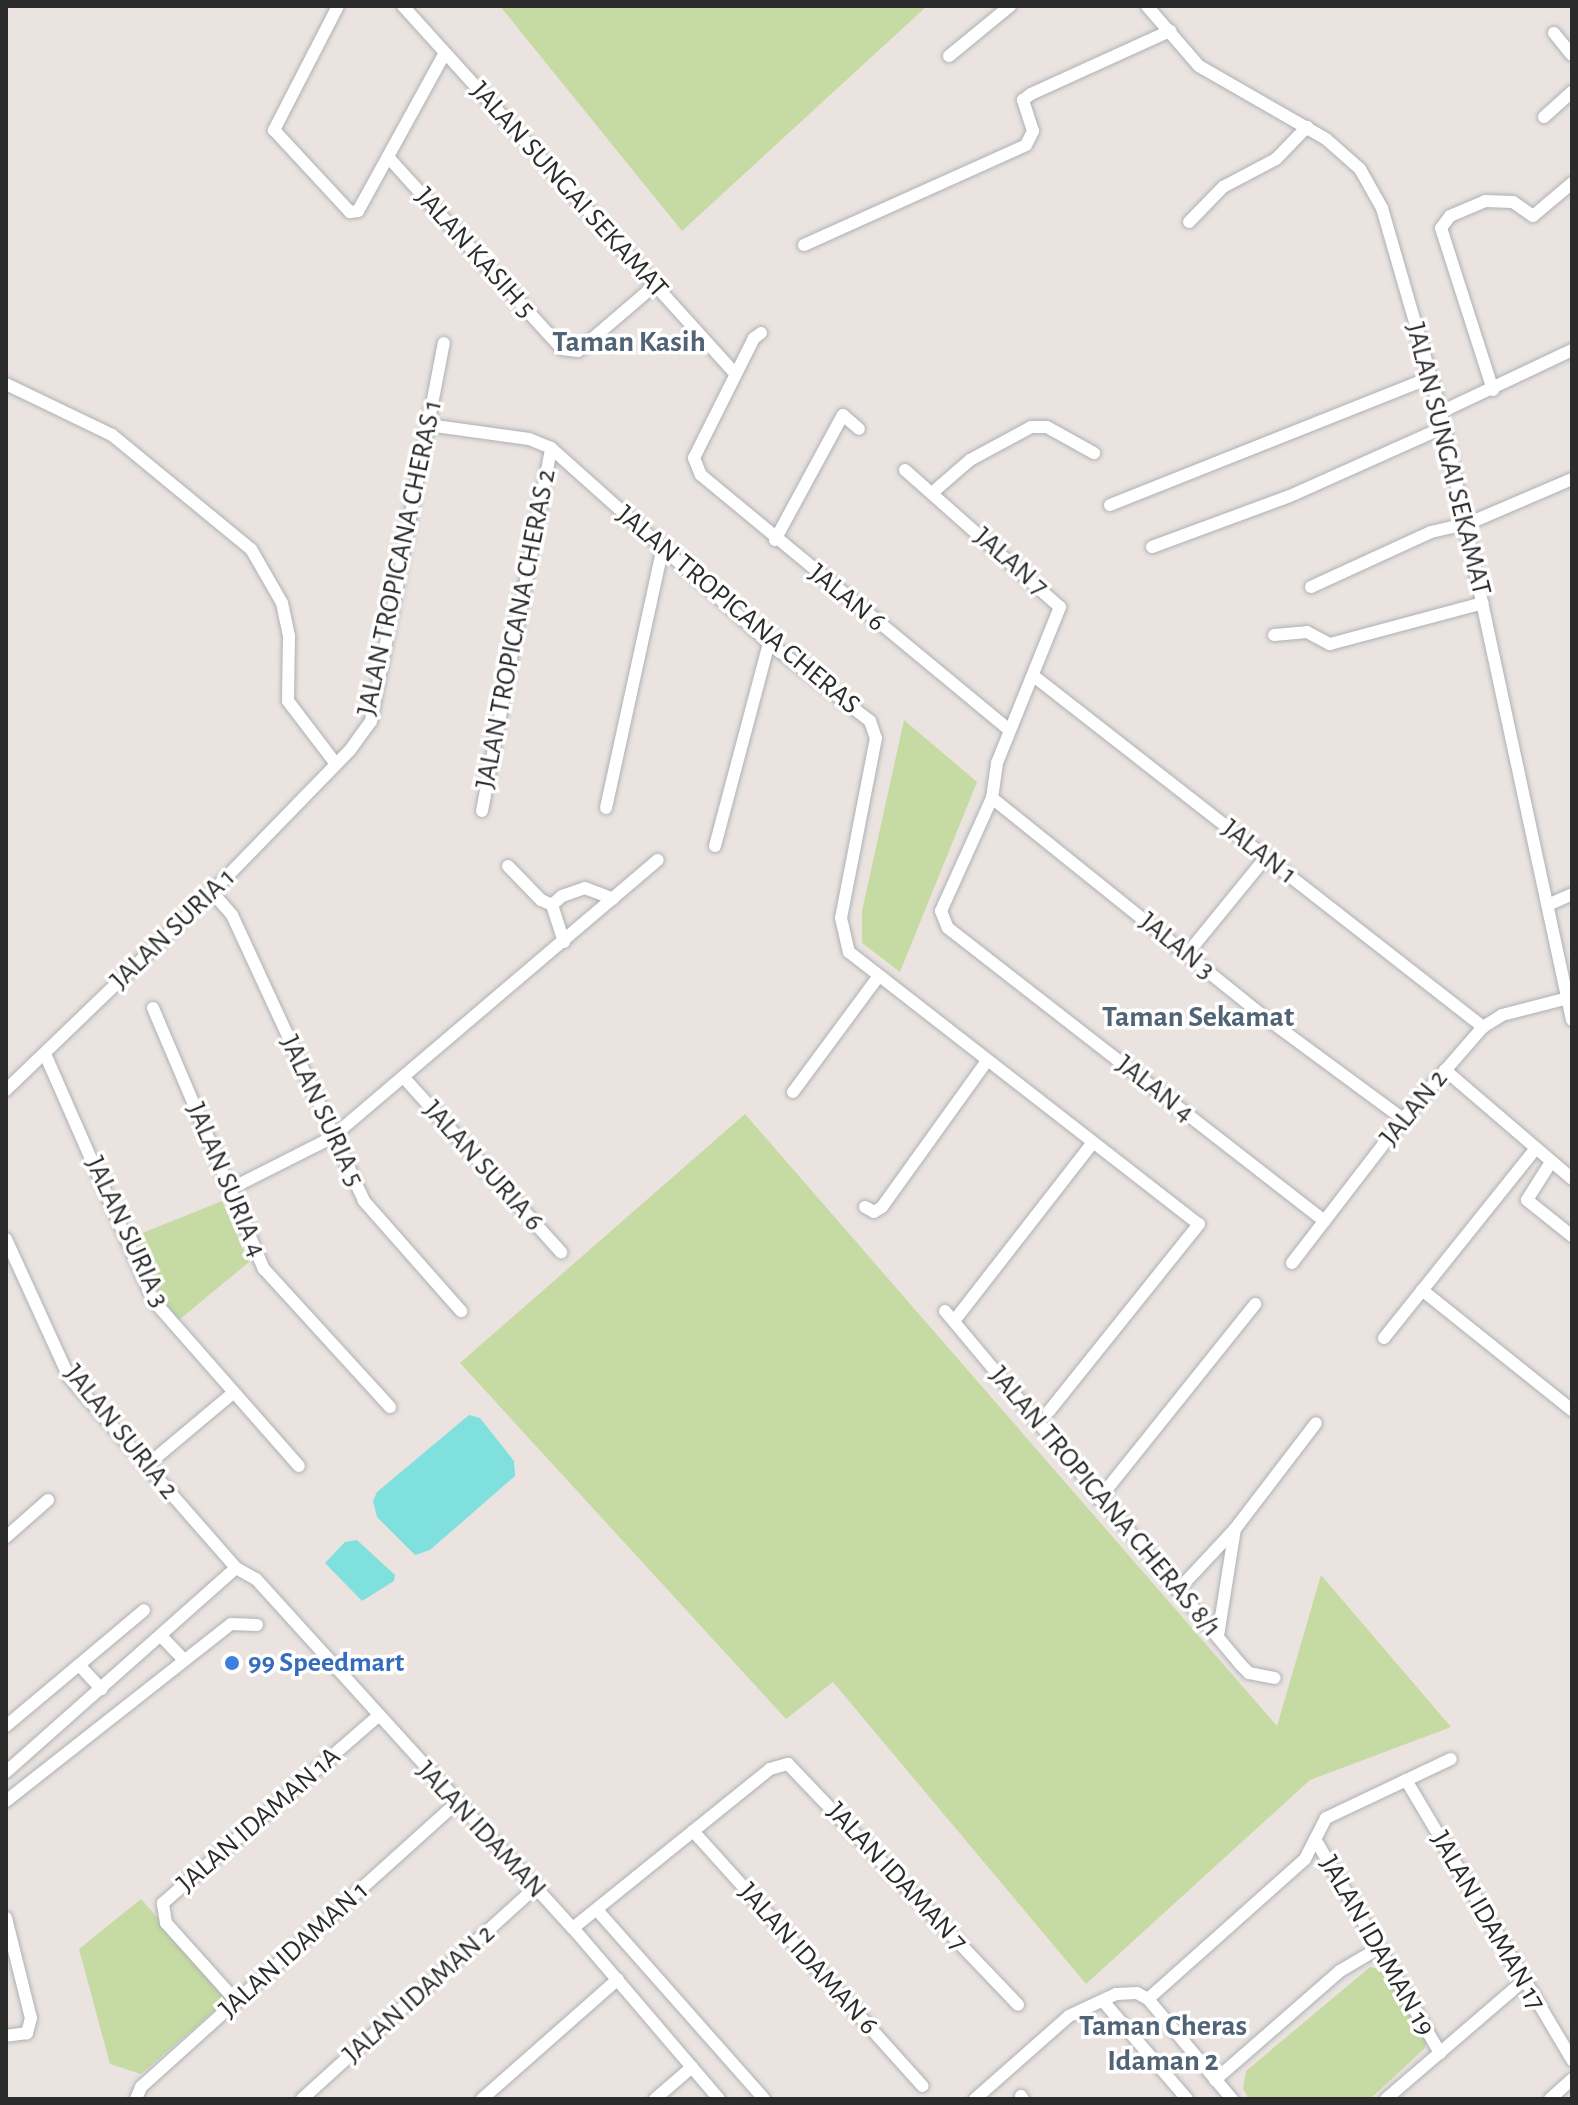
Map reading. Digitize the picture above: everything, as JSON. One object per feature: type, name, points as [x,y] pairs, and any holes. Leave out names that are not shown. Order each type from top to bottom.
[{"type":"street","points":[[338,6],[274,130],[350,212],[358,211],[445,53]]},
{"type":"street","name":"JALAN SUNGAI SEKAMAT","points":[[403,6],[736,374]]},
{"type":"street","points":[[949,56],[1010,6]]},
{"type":"street","name":"JALAN SUNGAI SEKAMAT","points":[[1147,6],[1199,66],[1307,127],[1360,169],[1382,208],[1441,412],[1550,904],[1572,1020]]},
{"type":"street","points":[[804,245],[1026,145],[1033,131],[1023,100],[1170,31]]},
{"type":"street","points":[[1554,33],[1572,55]]},
{"type":"street","points":[[1544,117],[1572,92]]},
{"type":"street","points":[[1189,222],[1223,187],[1276,159],[1307,127]]},
{"type":"street","name":"JALAN KASIH 5","points":[[388,157],[562,349],[578,351],[655,285]]},
{"type":"street","points":[[1493,390],[1441,228],[1450,216],[1485,201],[1513,202],[1533,216],[1572,183]]},
{"type":"street","points":[[736,374],[761,333]]},
{"type":"street","name":"JALAN TROPICANA CHERAS 1","points":[[336,764],[371,721],[444,343]]},
{"type":"street","points":[[1441,412],[1572,350]]},
{"type":"street","name":"JALAN 6","points":[[736,374],[694,458],[701,475],[775,540],[1009,730]]},
{"type":"street","points":[[1110,505],[1431,377]]},
{"type":"street","points":[[6,384],[112,435],[251,549],[282,603],[289,636],[288,701],[336,764]]},
{"type":"street","points":[[775,540],[843,415],[859,429]]},
{"type":"street","name":"JALAN TROPICANA CHERAS","points":[[428,425],[529,439],[551,448],[662,551],[769,643],[870,721],[876,738],[841,918],[849,952],[1091,1145],[1199,1224],[1049,1411]]},
{"type":"street","points":[[932,493],[970,460],[1031,427],[1047,427],[1094,453]]},
{"type":"street","points":[[1152,547],[1290,496],[1444,427]]},
{"type":"street","name":"JALAN TROPICANA CHERAS 2","points":[[482,811],[551,448]]},
{"type":"street","name":"JALAN 7","points":[[905,470],[1060,607],[1035,677]]},
{"type":"street","points":[[1311,587],[1431,532],[1467,524],[1572,479]]},
{"type":"street","points":[[606,808],[662,551]]},
{"type":"street","points":[[1274,635],[1307,632],[1330,644],[1483,603]]},
{"type":"street","points":[[715,846],[769,643]]},
{"type":"street","points":[[992,798],[997,763],[1035,677]]},
{"type":"street","name":"JALAN 1","points":[[1035,677],[1483,1027]]},
{"type":"street","name":"JALAN SURIA 1","points":[[6,1090],[212,892],[336,764]]},
{"type":"street","name":"JALAN 4","points":[[992,798],[941,911],[948,928],[1324,1221]]},
{"type":"street","name":"JALAN 3","points":[[992,798],[1187,954],[1403,1119]]},
{"type":"street","points":[[1187,954],[1266,857]]},
{"type":"street","points":[[230,1189],[331,1138],[406,1080],[658,860]]},
{"type":"street","points":[[508,866],[541,900],[552,905],[564,942]]},
{"type":"street","points":[[552,905],[585,888],[613,899]]},
{"type":"street","name":"JALAN SURIA 5","points":[[212,892],[232,915],[331,1138],[364,1201],[461,1311]]},
{"type":"street","points":[[1550,904],[1572,894]]},
{"type":"street","points":[[793,1092],[878,977]]},
{"type":"street","name":"JALAN 2","points":[[1292,1263],[1403,1119],[1483,1027],[1502,1015],[1568,998]]},
{"type":"street","name":"JALAN SURIA 4","points":[[153,1008],[261,1262],[390,1407]]},
{"type":"street","name":"JALAN SURIA 3","points":[[45,1054],[153,1300],[299,1466]]},
{"type":"street","points":[[865,1207],[874,1212],[882,1207],[987,1061]]},
{"type":"street","points":[[1445,1070],[1572,1179]]},
{"type":"street","name":"JALAN SURIA 6","points":[[406,1080],[561,1252]]},
{"type":"street","name":"JALAN TROPICANA CHERAS 8/1","points":[[1091,1145],[949,1316],[1099,1499],[1249,1673],[1275,1678]]},
{"type":"street","points":[[1384,1338],[1536,1148]]},
{"type":"street","points":[[1551,1162],[1527,1200],[1572,1236]]},
{"type":"street","name":"JALAN SURIA 2","points":[[6,1239],[69,1377],[236,1568]]},
{"type":"street","points":[[1422,1290],[1572,1410]]},
{"type":"street","points":[[1099,1499],[1255,1304]]},
{"type":"street","points":[[146,1466],[233,1393]]},
{"type":"street","points":[[1178,1590],[1235,1529],[1316,1423]]},
{"type":"street","points":[[6,1537],[48,1500]]},
{"type":"street","points":[[1218,1636],[1235,1529]]},
{"type":"street","points":[[6,1772],[236,1568]]},
{"type":"street","name":"JALAN IDAMAN","points":[[236,1568],[256,1579],[377,1717],[573,1928],[719,2099]]},
{"type":"street","points":[[6,1726],[144,1610]]},
{"type":"street","points":[[6,1801],[231,1624],[257,1625]]},
{"type":"street","points":[[161,1636],[184,1660]]},
{"type":"street","points":[[79,1665],[101,1689]]},
{"type":"street","points":[[82,1705],[100,1726]]},
{"type":"street","name":"JALAN IDAMAN 1A","points":[[236,2001],[166,1923],[163,1903],[377,1717]]},
{"type":"street","points":[[1148,1999],[1305,1859],[1326,1818],[1451,1759]]},
{"type":"street","name":"JALAN IDAMAN 7","points":[[693,1831],[770,1769],[788,1764],[1018,2005]]},
{"type":"street","name":"JALAN IDAMAN 17","points":[[1406,1780],[1522,1982],[1572,2060]]},
{"type":"street","name":"JALAN IDAMAN 1","points":[[136,2099],[141,2087],[456,1803]]},
{"type":"street","points":[[573,1928],[693,1831]]},
{"type":"street","name":"JALAN IDAMAN 6","points":[[693,1831],[923,2086]]},
{"type":"street","name":"JALAN IDAMAN 19","points":[[1315,1839],[1440,2053]]},
{"type":"street","name":"JALAN IDAMAN 2","points":[[302,2099],[535,1888]]},
{"type":"street","points":[[597,1910],[764,2099]]},
{"type":"street","points":[[6,1918],[31,2018],[27,2033],[6,2036]]},
{"type":"street","points":[[1215,2080],[1340,1971],[1379,1948]]},
{"type":"street","points":[[482,2099],[618,1979]]},
{"type":"street","points":[[1386,2099],[1522,1982]]},
{"type":"street","points":[[975,2099],[1069,2016],[1103,2001],[1137,1993],[1148,1999],[1232,2099]]},
{"type":"street","points":[[1103,2001],[1187,2099]]},
{"type":"street","points":[[655,2099],[692,2067]]},
{"type":"street","points":[[1550,2099],[1572,2079]]},
{"type":"green space","points":[[500,6],[927,6],[682,231]]},
{"type":"green space","points":[[904,720],[977,782],[900,972],[862,943],[862,911]]},
{"type":"green space","points":[[745,1114],[1277,1726],[1321,1575],[1451,1727],[1310,1780],[1086,1984],[833,1682],[786,1719],[460,1363]]},
{"type":"green space","points":[[222,1201],[249,1262],[179,1320],[160,1298],[135,1236]]},
{"type":"green space","points":[[141,1899],[229,1998],[141,2074],[110,2064],[79,1949]]},
{"type":"green space","points":[[1370,1967],[1385,1970],[1427,2037],[1425,2048],[1370,2099],[1249,2099],[1243,2089],[1246,2071]]},
{"type":"water","points":[[469,1415],[480,1418],[514,1461],[515,1476],[430,1550],[415,1555],[377,1517],[373,1501],[377,1492]]},
{"type":"water","points":[[357,1540],[395,1575],[394,1581],[362,1601],[325,1563],[345,1542]]},
{"type":"place","name":"99 Speedmart","points":[[232,1663]]},
{"type":"district","name":"Taman Kasih","points":[[629,342]]},
{"type":"district","name":"Taman Sekamat","points":[[1198,1017]]},
{"type":"district","name":"Taman Cheras Idaman 2","points":[[1163,2043]]}]
